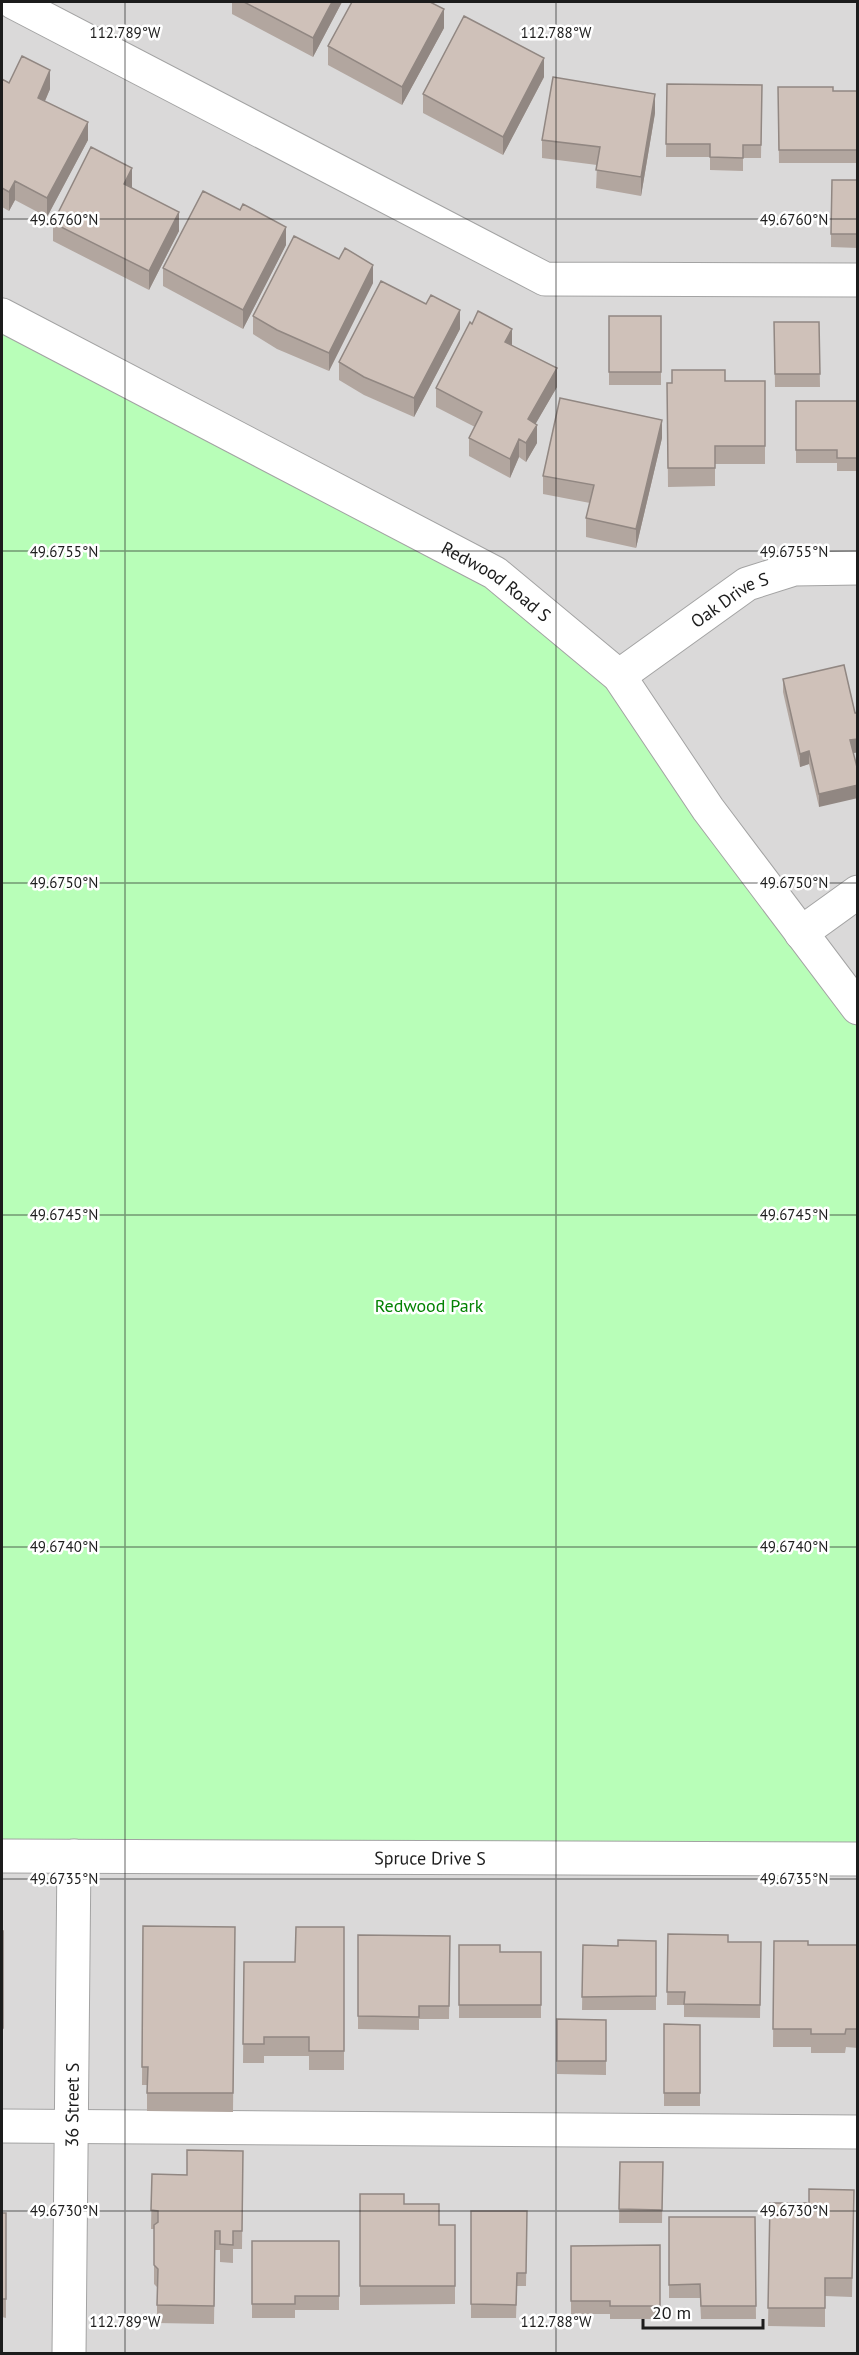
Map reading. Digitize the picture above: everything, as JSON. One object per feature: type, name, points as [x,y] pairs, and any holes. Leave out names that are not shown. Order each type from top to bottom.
[{"type":"street","points":[[14,2],[545,279],[858,280]]},
{"type":"street","name":"Redwood Road S","points":[[2,315],[495,573],[619,676],[708,810],[858,1008]]},
{"type":"street","name":"Oak Drive S","points":[[619,676],[747,584],[794,568],[858,568]]},
{"type":"street","points":[[801,933],[858,892]]},
{"type":"street","name":"Spruce Drive S","points":[[2,1856],[858,1859]]},
{"type":"street","name":"36 Street S","points":[[69,2354],[74,1856]]},
{"type":"street","points":[[2,2126],[858,2132]]},
{"type":"shaded area","points":[[2,2],[857,2],[857,2353],[2,2353]]},
{"type":"green space","name":"Redwood Park","points":[[2,315],[495,573],[619,676],[857,1008],[858,1859],[2,1856]]},
{"type":"building","points":[[244,2],[332,2],[313,38]]},
{"type":"building","points":[[352,2],[430,2],[444,9],[402,87],[328,46]]},
{"type":"building","points":[[464,16],[544,58],[503,137],[423,94]]},
{"type":"building","points":[[22,56],[50,70],[38,98],[88,122],[47,198],[15,181],[9,192],[2,188],[2,79],[9,83]]},
{"type":"building","points":[[553,77],[655,94],[641,177],[596,170],[600,147],[542,140]]},
{"type":"building","points":[[667,84],[762,85],[761,145],[743,145],[743,158],[710,157],[710,144],[666,144]]},
{"type":"building","points":[[778,87],[833,87],[833,91],[858,91],[858,150],[779,150]]},
{"type":"building","points":[[91,147],[132,168],[124,184],[179,212],[149,271],[53,223]]},
{"type":"building","points":[[832,180],[858,180],[858,234],[831,234]]},
{"type":"building","points":[[203,191],[240,210],[243,204],[286,227],[243,310],[163,268]]},
{"type":"building","points":[[294,236],[339,259],[345,248],[373,265],[329,353],[277,330],[253,316]]},
{"type":"building","points":[[381,281],[426,304],[431,295],[460,310],[414,398],[364,377],[339,362]]},
{"type":"building","points":[[478,311],[512,329],[505,342],[557,368],[528,419],[537,425],[526,443],[519,439],[510,459],[469,438],[482,412],[436,388]]},
{"type":"building","points":[[609,316],[661,316],[661,372],[609,372]]},
{"type":"building","points":[[774,322],[819,322],[820,374],[775,374]]},
{"type":"building","points":[[672,370],[725,370],[725,381],[765,381],[765,446],[715,446],[715,468],[668,468],[667,383],[672,383]]},
{"type":"building","points":[[560,398],[662,420],[636,529],[586,518],[594,485],[543,476]]},
{"type":"building","points":[[796,401],[858,401],[858,458],[837,458],[837,450],[796,450]]},
{"type":"building","points":[[844,665],[855,713],[858,713],[858,739],[850,740],[858,771],[858,785],[819,794],[809,751],[800,754],[783,679]]},
{"type":"building","points":[[143,1926],[235,1927],[233,2093],[147,2093],[148,2067],[142,2067]]},
{"type":"building","points":[[296,1927],[344,1927],[344,2051],[309,2051],[309,2037],[264,2037],[264,2044],[243,2044],[244,1962],[295,1962]]},
{"type":"building","points":[[3,1931],[3,2028],[2,2028]]},
{"type":"building","points":[[668,1934],[728,1935],[728,1942],[761,1942],[760,2005],[684,2004],[685,1992],[667,1992]]},
{"type":"building","points":[[358,1935],[450,1936],[449,2006],[419,2006],[419,2017],[358,2016]]},
{"type":"building","points":[[618,1940],[656,1941],[656,1996],[582,1997],[583,1945],[618,1946]]},
{"type":"building","points":[[774,1941],[808,1941],[808,1945],[858,1945],[858,2029],[846,2029],[845,2034],[811,2034],[811,2029],[773,2029]]},
{"type":"building","points":[[459,1945],[500,1945],[500,1952],[541,1952],[541,2005],[459,2005]]},
{"type":"building","points":[[557,2019],[606,2020],[606,2061],[557,2061]]},
{"type":"building","points":[[664,2024],[700,2025],[700,2093],[664,2093]]},
{"type":"building","points":[[187,2150],[243,2151],[242,2231],[233,2231],[233,2245],[220,2244],[220,2231],[215,2231],[214,2306],[157,2305],[158,2269],[154,2265],[154,2225],[158,2222],[158,2211],[151,2210],[152,2174],[187,2175]]},
{"type":"building","points":[[620,2162],[663,2162],[662,2210],[619,2209]]},
{"type":"building","points":[[809,2189],[854,2190],[852,2278],[825,2278],[825,2308],[768,2308],[770,2203],[809,2203]]},
{"type":"building","points":[[360,2194],[404,2194],[404,2204],[439,2204],[439,2225],[455,2225],[455,2286],[360,2286]]},
{"type":"building","points":[[471,2211],[527,2211],[526,2273],[517,2273],[516,2305],[471,2304]]},
{"type":"building","points":[[2,2213],[6,2213],[6,2299],[2,2299]]},
{"type":"building","points":[[669,2217],[755,2217],[756,2306],[701,2306],[700,2284],[669,2285]]},
{"type":"building","points":[[252,2241],[339,2241],[339,2296],[295,2296],[295,2304],[252,2304]]},
{"type":"building","points":[[660,2245],[660,2306],[610,2306],[610,2301],[571,2301],[571,2246]]}]
